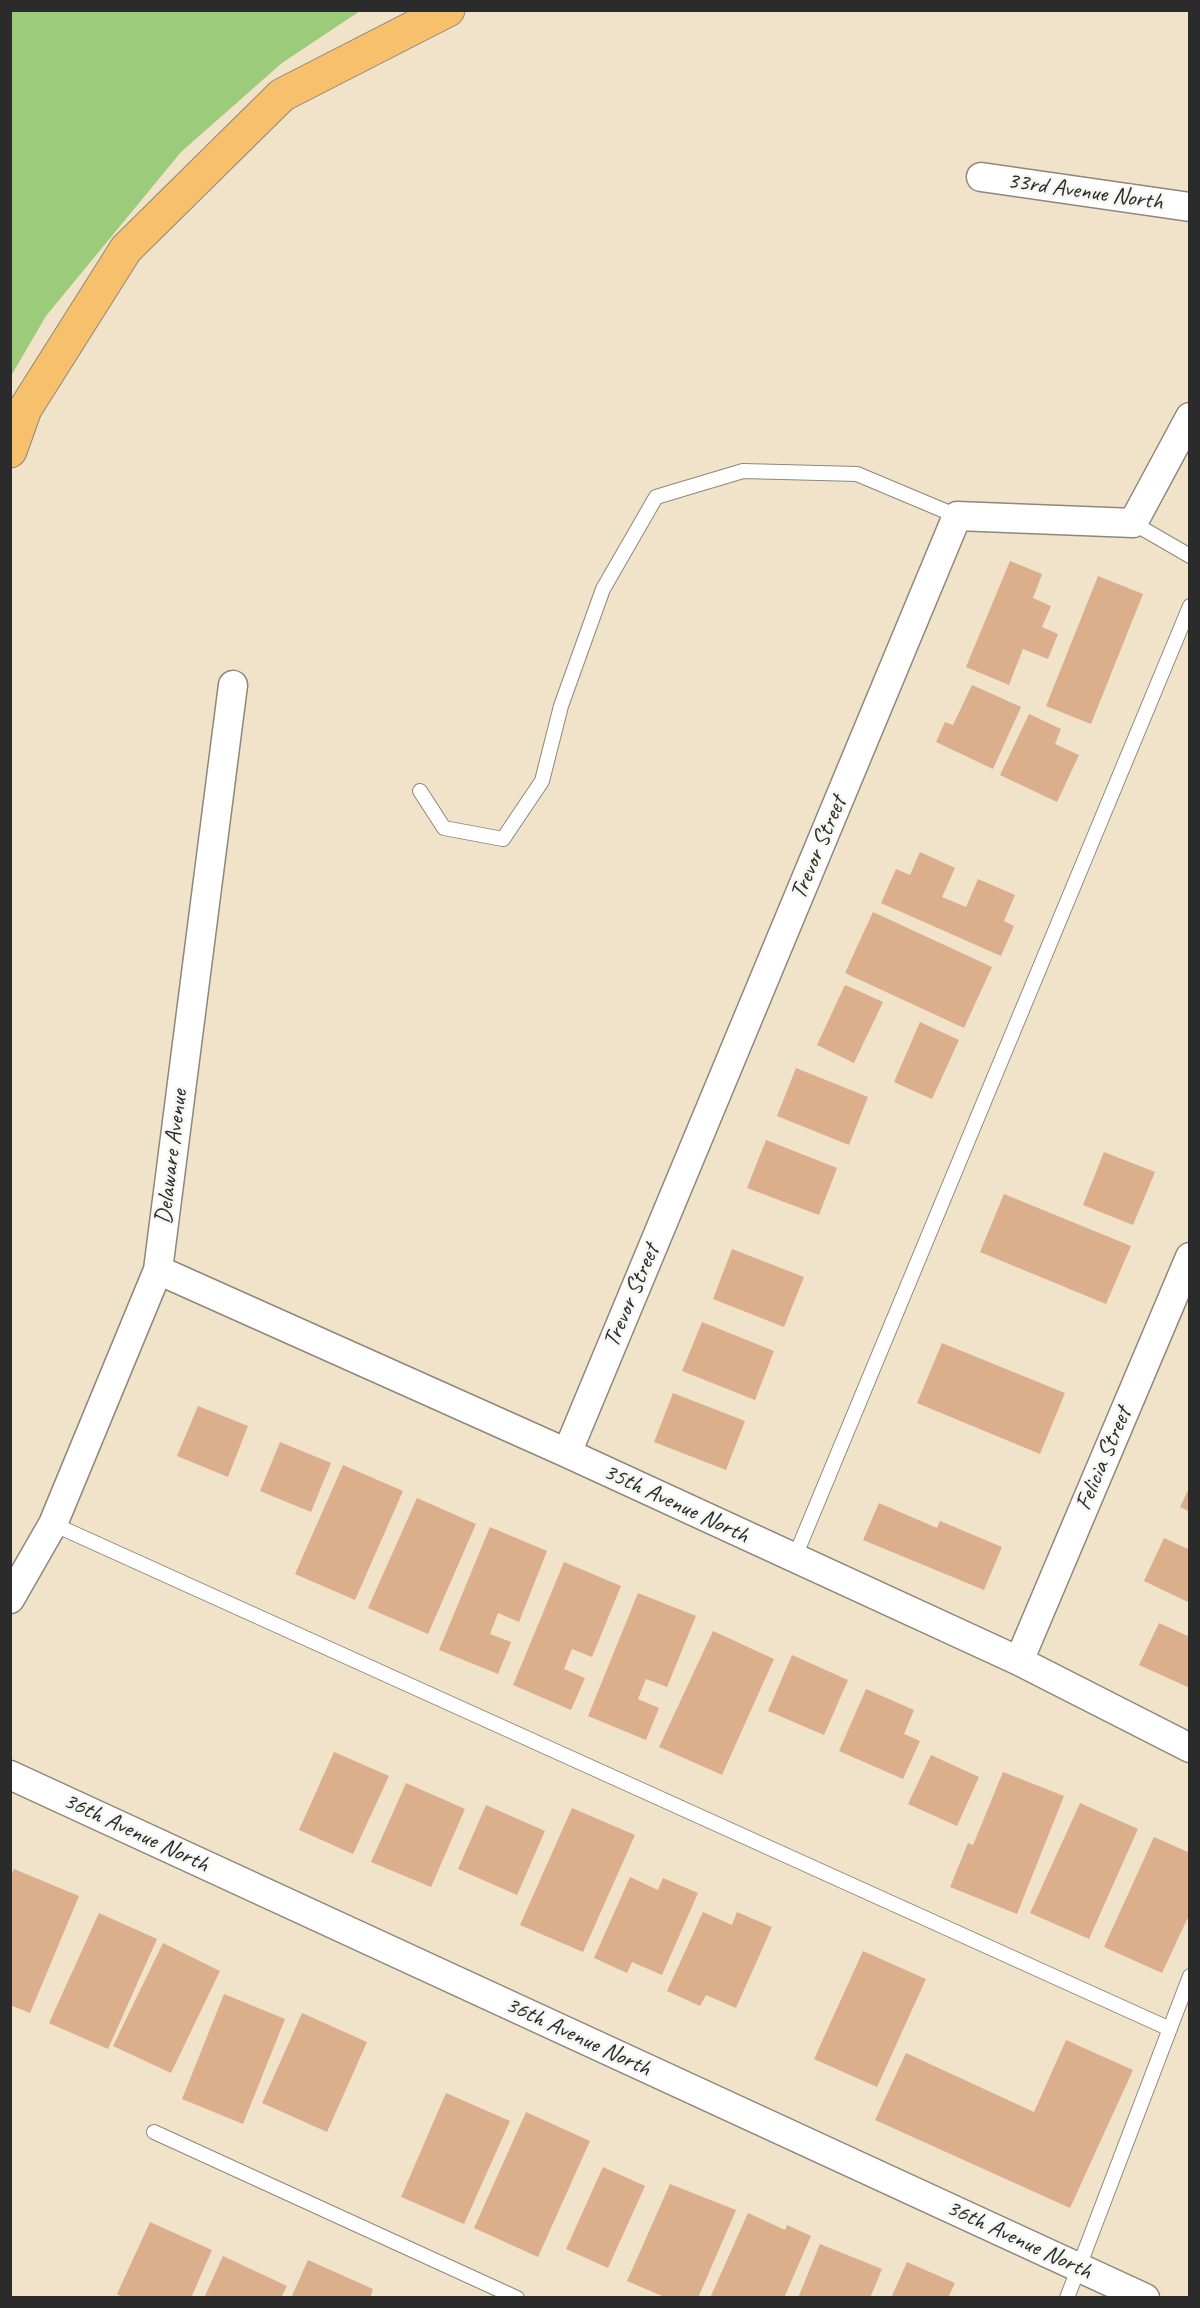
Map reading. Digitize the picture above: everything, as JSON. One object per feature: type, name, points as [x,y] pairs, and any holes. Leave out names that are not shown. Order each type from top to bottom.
[{"type":"highway","points":[[10,451],[25,409],[126,249],[282,95],[448,10]]},
{"type":"street","name":"33rd Avenue North","points":[[981,177],[1190,207]]},
{"type":"street","points":[[957,516],[1133,523],[1190,417]]},
{"type":"street","name":"Trevor Street","points":[[567,1453],[957,516]]},
{"type":"street","name":"Delaware Avenue","points":[[10,1599],[53,1524],[158,1270],[233,685]]},
{"type":"street","name":"Felicia Street","points":[[1019,1661],[1190,1257]]},
{"type":"street","name":"35th Avenue North","points":[[158,1270],[567,1453],[1019,1661],[1190,1748]]},
{"type":"street","name":"36th Avenue North","points":[[10,1775],[1145,2298]]},
{"type":"lane","points":[[420,791],[444,828],[503,839],[542,781],[561,706],[603,589],[656,497],[743,471],[857,474],[957,516]]},
{"type":"lane","points":[[1133,523],[1190,556]]},
{"type":"lane","points":[[794,1559],[1190,606]]},
{"type":"lane","points":[[53,1524],[1170,2029]]},
{"type":"lane","points":[[1067,2298],[1190,1976]]},
{"type":"lane","points":[[154,2132],[517,2298]]},
{"type":"green space","points":[[11,10],[360,11],[282,63],[181,152],[46,316],[11,376]]},
{"type":"building","points":[[1010,561],[1042,574],[1033,598],[1051,606],[1042,627],[1058,634],[1048,659],[1023,649],[1009,685],[966,667]]},
{"type":"building","points":[[1098,576],[1143,594],[1091,724],[1046,706]]},
{"type":"building","points":[[972,685],[1021,707],[993,769],[936,742],[945,722],[953,725]]},
{"type":"building","points":[[1029,714],[1061,729],[1055,744],[1079,755],[1057,802],[1000,775]]},
{"type":"building","points":[[920,852],[955,868],[942,897],[966,907],[978,879],[1015,895],[1004,921],[1014,926],[1001,956],[881,903],[896,869],[910,875]]},
{"type":"building","points":[[873,912],[992,967],[964,1028],[845,973]]},
{"type":"building","points":[[845,985],[883,1002],[854,1063],[817,1045]]},
{"type":"building","points":[[920,1022],[959,1040],[932,1099],[894,1082]]},
{"type":"building","points":[[796,1068],[868,1097],[849,1145],[777,1116]]},
{"type":"building","points":[[766,1140],[837,1168],[819,1215],[747,1188]]},
{"type":"building","points":[[1104,1152],[1155,1172],[1133,1225],[1083,1205]]},
{"type":"building","points":[[1004,1194],[1131,1246],[1106,1304],[980,1252]]},
{"type":"building","points":[[732,1249],[804,1277],[784,1327],[713,1299]]},
{"type":"building","points":[[702,1322],[774,1351],[755,1400],[682,1371]]},
{"type":"building","points":[[942,1343],[1065,1393],[1040,1454],[917,1403]]},
{"type":"building","points":[[673,1393],[745,1421],[726,1470],[654,1442]]},
{"type":"building","points":[[198,1406],[248,1426],[228,1477],[177,1456]]},
{"type":"building","points":[[280,1442],[331,1463],[311,1512],[260,1491]]},
{"type":"building","points":[[343,1465],[403,1491],[355,1600],[295,1574]]},
{"type":"building","points":[[1190,1486],[1190,1512],[1180,1507]]},
{"type":"building","points":[[417,1498],[476,1524],[428,1634],[368,1608]]},
{"type":"building","points":[[879,1503],[937,1528],[940,1521],[1002,1547],[984,1590],[863,1540]]},
{"type":"building","points":[[490,1527],[547,1551],[519,1622],[498,1613],[490,1634],[511,1642],[498,1674],[439,1650]]},
{"type":"building","points":[[1164,1538],[1190,1550],[1190,1603],[1144,1581]]},
{"type":"building","points":[[564,1562],[621,1586],[592,1657],[572,1649],[564,1669],[585,1678],[571,1710],[513,1685]]},
{"type":"building","points":[[638,1593],[696,1616],[667,1687],[646,1679],[638,1699],[659,1708],[646,1740],[588,1716]]},
{"type":"building","points":[[1159,1623],[1190,1637],[1190,1688],[1139,1665]]},
{"type":"building","points":[[713,1631],[774,1659],[722,1775],[659,1747]]},
{"type":"building","points":[[792,1655],[848,1680],[824,1735],[768,1711]]},
{"type":"building","points":[[866,1689],[914,1710],[904,1734],[920,1741],[903,1779],[839,1751]]},
{"type":"building","points":[[334,1752],[389,1776],[353,1854],[299,1830]]},
{"type":"building","points":[[931,1755],[979,1777],[957,1826],[908,1804]]},
{"type":"building","points":[[1003,1772],[1064,1796],[1017,1914],[950,1887],[968,1843],[973,1845]]},
{"type":"building","points":[[406,1783],[465,1809],[431,1887],[371,1862]]},
{"type":"building","points":[[1080,1803],[1138,1829],[1089,1939],[1030,1913]]},
{"type":"building","points":[[486,1805],[545,1831],[517,1895],[458,1869]]},
{"type":"building","points":[[572,1808],[635,1835],[583,1952],[520,1925]]},
{"type":"building","points":[[1154,1837],[1190,1853],[1190,1913],[1162,1973],[1104,1947]]},
{"type":"building","points":[[14,1869],[79,1896],[30,2013],[10,2005],[10,1877]]},
{"type":"building","points":[[630,1877],[658,1890],[663,1878],[698,1893],[662,1975],[632,1962],[627,1973],[594,1958]]},
{"type":"building","points":[[703,1912],[732,1925],[737,1912],[772,1927],[736,2008],[706,1995],[700,2006],[667,1991]]},
{"type":"building","points":[[99,1913],[157,1939],[108,2049],[49,2023]]},
{"type":"building","points":[[163,1943],[220,1971],[171,2073],[113,2046]]},
{"type":"building","points":[[863,1951],[926,1979],[877,2087],[814,2059]]},
{"type":"building","points":[[224,1994],[285,2019],[243,2124],[182,2099]]},
{"type":"building","points":[[302,2013],[367,2042],[327,2132],[262,2103]]},
{"type":"building","points":[[1066,2040],[1133,2070],[1070,2208],[875,2120],[906,2053],[1034,2112]]},
{"type":"building","points":[[446,2093],[510,2121],[464,2224],[401,2197]]},
{"type":"building","points":[[526,2112],[590,2141],[538,2257],[474,2228]]},
{"type":"building","points":[[603,2167],[645,2186],[608,2268],[566,2249]]},
{"type":"building","points":[[670,2184],[736,2210],[698,2298],[667,2298],[627,2281]]},
{"type":"building","points":[[748,2213],[785,2230],[787,2225],[811,2236],[784,2298],[710,2298]]},
{"type":"building","points":[[150,2222],[212,2250],[191,2298],[124,2298],[117,2294]]},
{"type":"building","points":[[820,2244],[882,2269],[870,2298],[798,2298]]},
{"type":"building","points":[[223,2256],[287,2286],[281,2298],[204,2298]]},
{"type":"building","points":[[308,2260],[373,2289],[370,2298],[291,2298]]},
{"type":"building","points":[[907,2262],[955,2283],[948,2298],[891,2298]]}]
